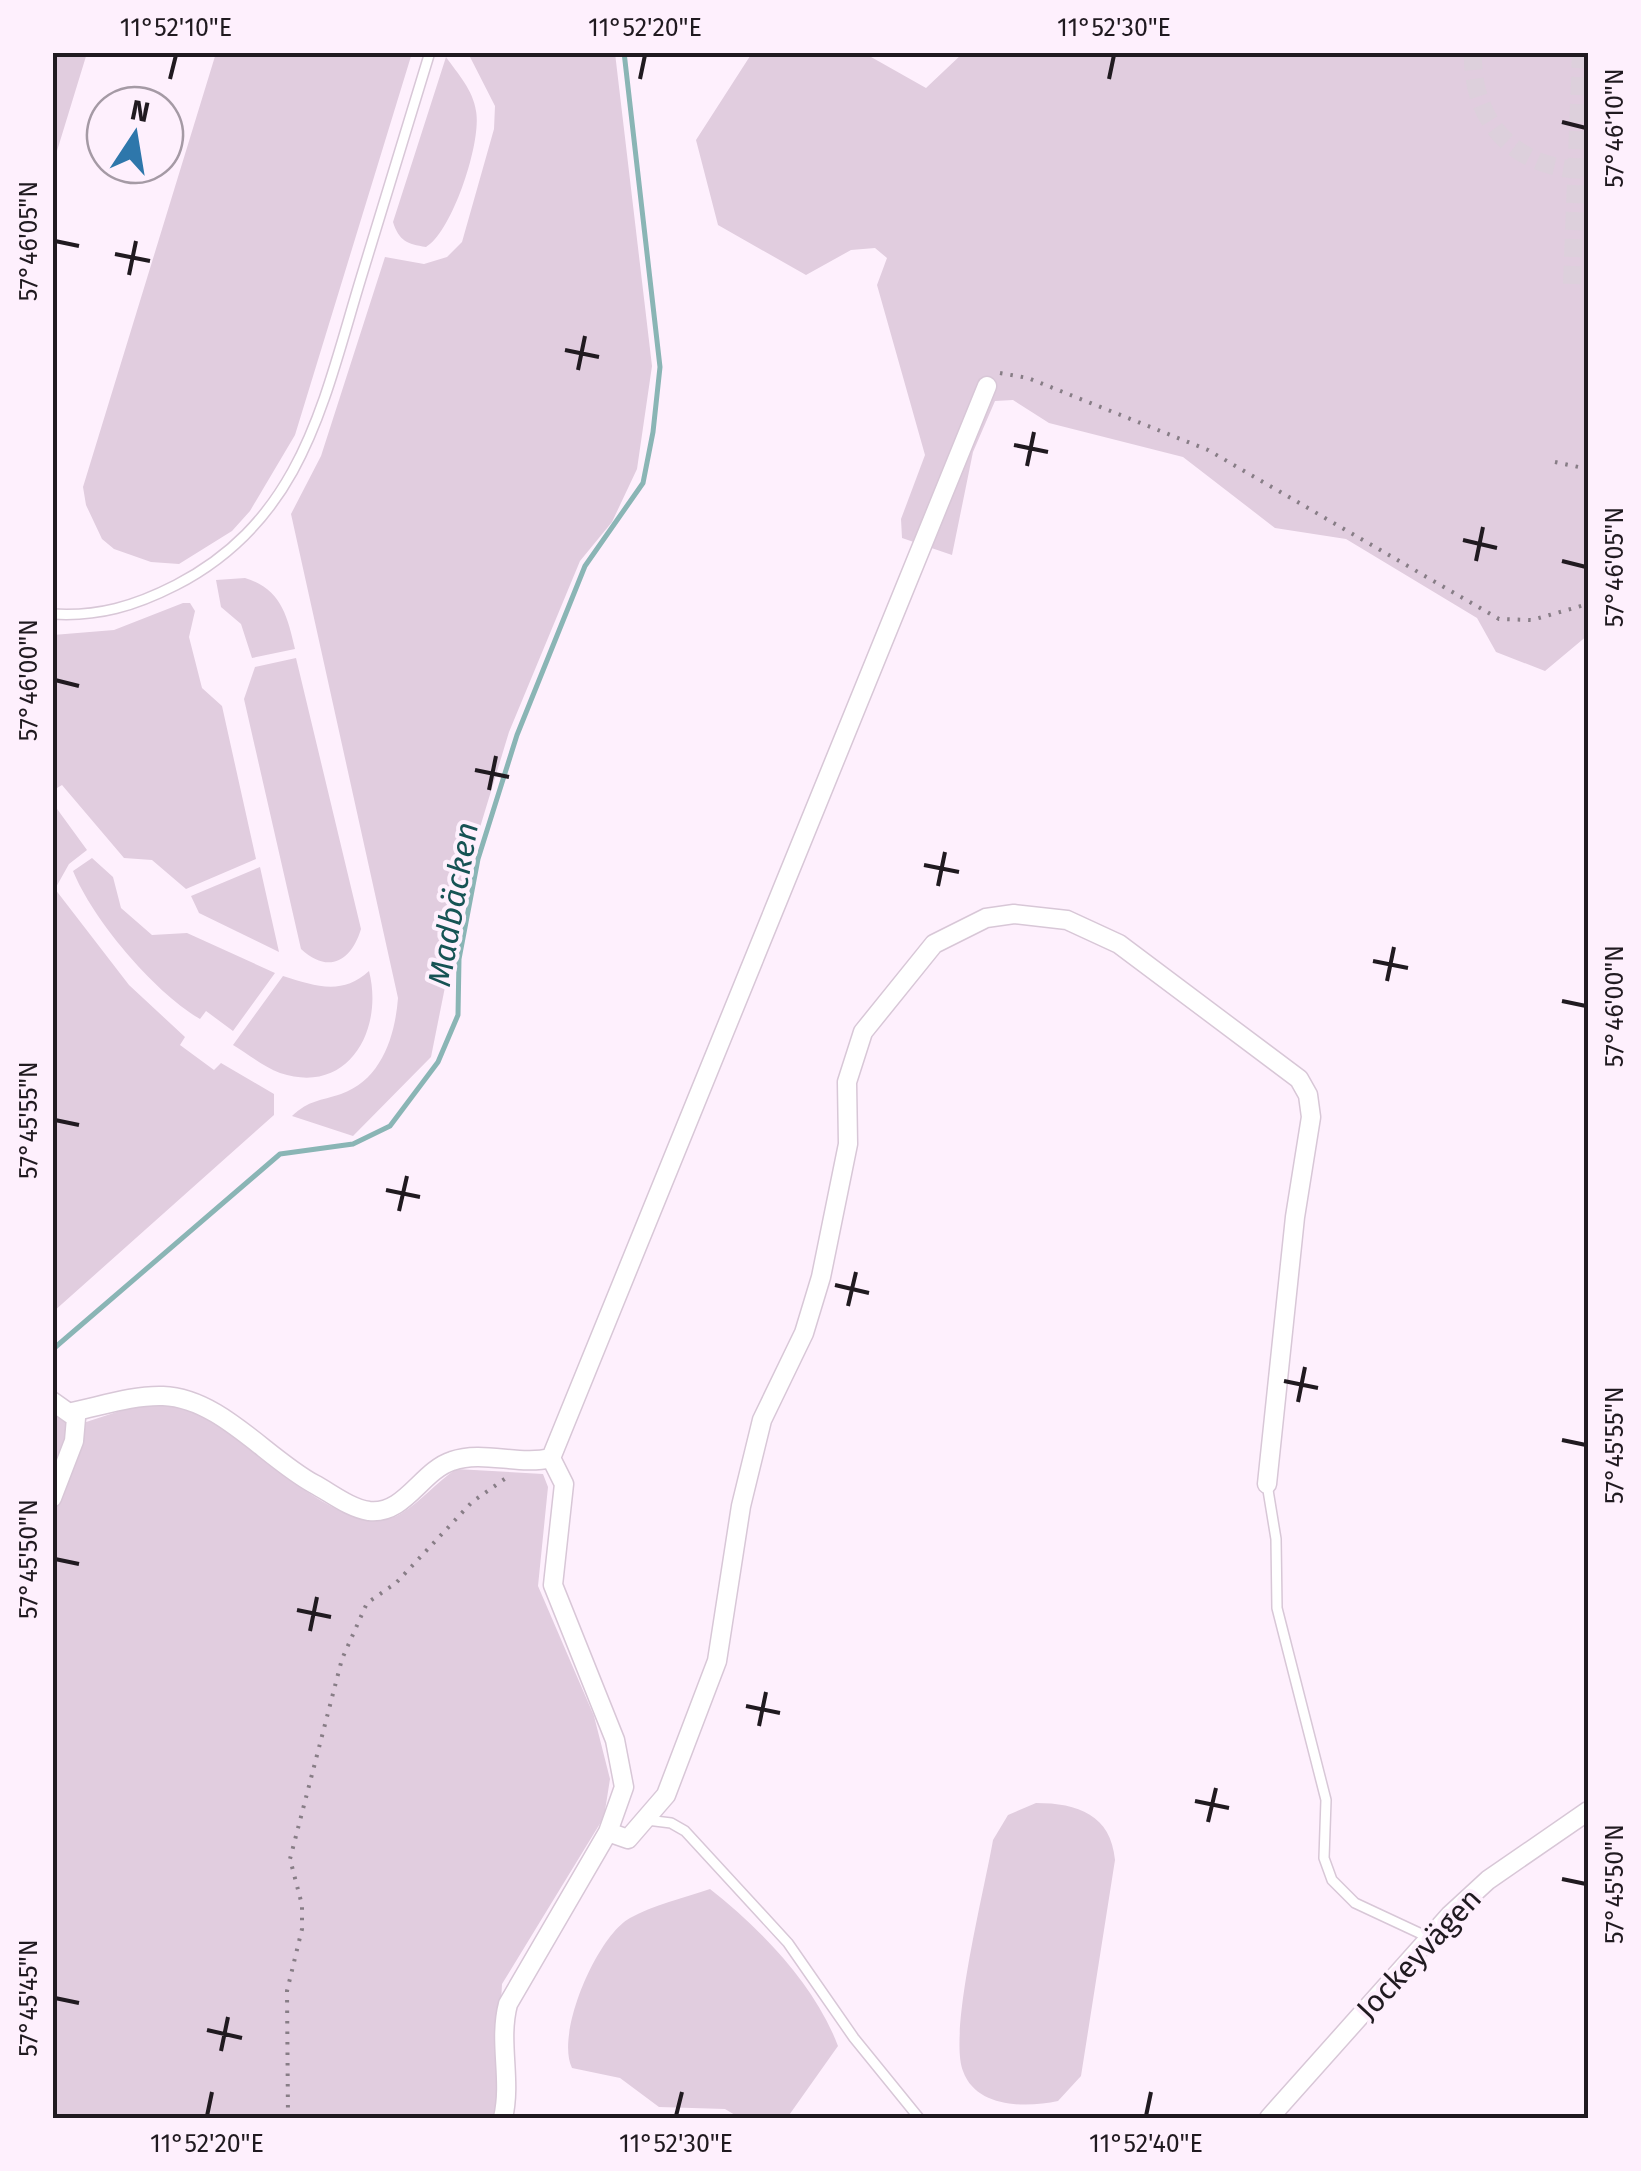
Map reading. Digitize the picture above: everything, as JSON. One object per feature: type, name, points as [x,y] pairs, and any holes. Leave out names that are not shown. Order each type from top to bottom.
[{"type":"street","points":[[504,2118],[508,2077],[502,2033],[508,2004],[621,1805],[623,1767],[553,1585],[564,1484],[551,1458],[987,386]]},
{"type":"street","points":[[608,1832],[628,1839],[666,1795],[717,1661],[741,1506],[762,1420],[813,1308],[843,1177],[852,1058],[863,1032],[888,997],[934,944],[958,929],[1014,914],[1039,915],[1090,928],[1119,944],[1299,1079],[1311,1118],[1267,1484]]},
{"type":"street","points":[[52,1401],[72,1412],[143,1397],[166,1396],[193,1402],[290,1471],[355,1508],[374,1512],[402,1501],[432,1472],[451,1461],[527,1462],[551,1458]]},
{"type":"street","points":[[52,1498],[74,1441],[72,1412]]},
{"type":"street","name":"Jockeyvägen","points":[[1269,2118],[1430,1938],[1488,1880],[1588,1811]]},
{"type":"lane","points":[[52,614],[80,616],[124,608],[199,573],[248,536],[283,489],[317,422],[430,52]]},
{"type":"lane","points":[[1267,1484],[1276,1539],[1277,1608],[1326,1800],[1324,1858],[1332,1880],[1355,1903],[1430,1938]]},
{"type":"lane","points":[[644,1820],[671,1824],[685,1832],[754,1904],[919,2118]]},
{"type":"path","points":[[987,386],[997,373],[1028,378],[1208,450],[1499,618],[1532,620],[1588,604]]},
{"type":"path","points":[[1555,462],[1588,469]]},
{"type":"path","points":[[288,2118],[286,1991],[302,1929],[302,1905],[290,1859],[353,1628],[367,1603],[396,1583],[494,1483],[527,1462]]},
{"type":"shaded area","points":[[52,53],[87,53],[53,164]]},
{"type":"shaded area","points":[[216,53],[412,53],[295,435],[250,511],[232,531],[179,564],[151,562],[114,549],[102,539],[86,505],[83,487],[176,185],[185,185],[185,154]]},
{"type":"shaded area","points":[[468,53],[615,53],[652,366],[637,469],[612,522],[580,561],[509,732],[471,857],[431,1057],[353,1136],[292,1116],[309,1104],[355,1087],[376,1068],[389,1042],[398,998],[291,514],[321,456],[385,257],[424,264],[447,257],[462,242],[494,129],[495,106]]},
{"type":"shaded area","points":[[752,53],[864,53],[926,88],[963,53],[1588,53],[1588,635],[1545,671],[1496,652],[1477,618],[1346,539],[1275,528],[1183,457],[1049,423],[1013,400],[995,401],[973,452],[952,555],[902,538],[901,519],[925,455],[877,285],[887,258],[875,248],[851,250],[806,275],[718,225],[696,140]]},
{"type":"shaded area","points":[[446,57],[472,96],[477,125],[470,164],[455,206],[446,224],[426,247],[405,240],[393,222]]},
{"type":"shaded area","points":[[245,578],[275,596],[285,614],[295,649],[252,658],[241,624],[221,607],[216,580]]},
{"type":"shaded area","points":[[190,603],[195,611],[189,637],[202,688],[222,706],[256,859],[186,889],[152,860],[124,858],[62,785],[52,791],[53,635],[114,630]]},
{"type":"shaded area","points":[[296,658],[361,929],[351,950],[329,962],[311,957],[301,949],[244,699],[255,667]]},
{"type":"shaded area","points":[[52,802],[87,850],[69,864],[55,889],[129,985],[185,1037],[180,1045],[214,1070],[221,1063],[274,1094],[274,1115],[53,1312]]},
{"type":"shaded area","points":[[92,858],[113,877],[121,908],[152,935],[187,933],[275,973],[233,1031],[206,1011],[200,1019],[182,1007],[127,953],[95,911],[73,871]]},
{"type":"shaded area","points":[[260,867],[279,952],[199,913],[191,896]]},
{"type":"shaded area","points":[[369,971],[371,1015],[366,1035],[342,1066],[325,1075],[304,1078],[280,1073],[233,1045],[283,976],[328,987],[349,984]]},
{"type":"shaded area","points":[[165,1402],[214,1420],[311,1494],[359,1517],[381,1520],[402,1513],[456,1469],[543,1474],[548,1487],[538,1586],[594,1716],[610,1779],[604,1817],[502,1984],[495,2118],[53,2118],[52,1410],[74,1426],[138,1405]]},
{"type":"shaded area","points":[[1036,1803],[1065,1806],[1090,1815],[1107,1832],[1115,1860],[1081,2076],[1058,2101],[1017,2104],[990,2099],[970,2083],[963,2071],[960,2026],[993,1840],[1008,1815]]},
{"type":"shaded area","points":[[710,1889],[748,1922],[801,1980],[838,2046],[787,2118],[740,2118],[725,2109],[659,2107],[620,2078],[572,2068],[568,2053],[574,2010],[593,1964],[617,1928],[659,1905]]},
{"type":"waterway","name":"Madbäcken","points":[[52,1350],[280,1154],[353,1144],[390,1126],[438,1062],[458,1015],[459,959],[478,859],[517,735],[585,566],[643,483],[653,432],[660,367],[624,52]]},
{"type":"tunnel","points":[[1473,52],[1480,101],[1503,138],[1540,162],[1588,170]]},
{"type":"tunnel","points":[[1572,284],[1581,52]]}]
